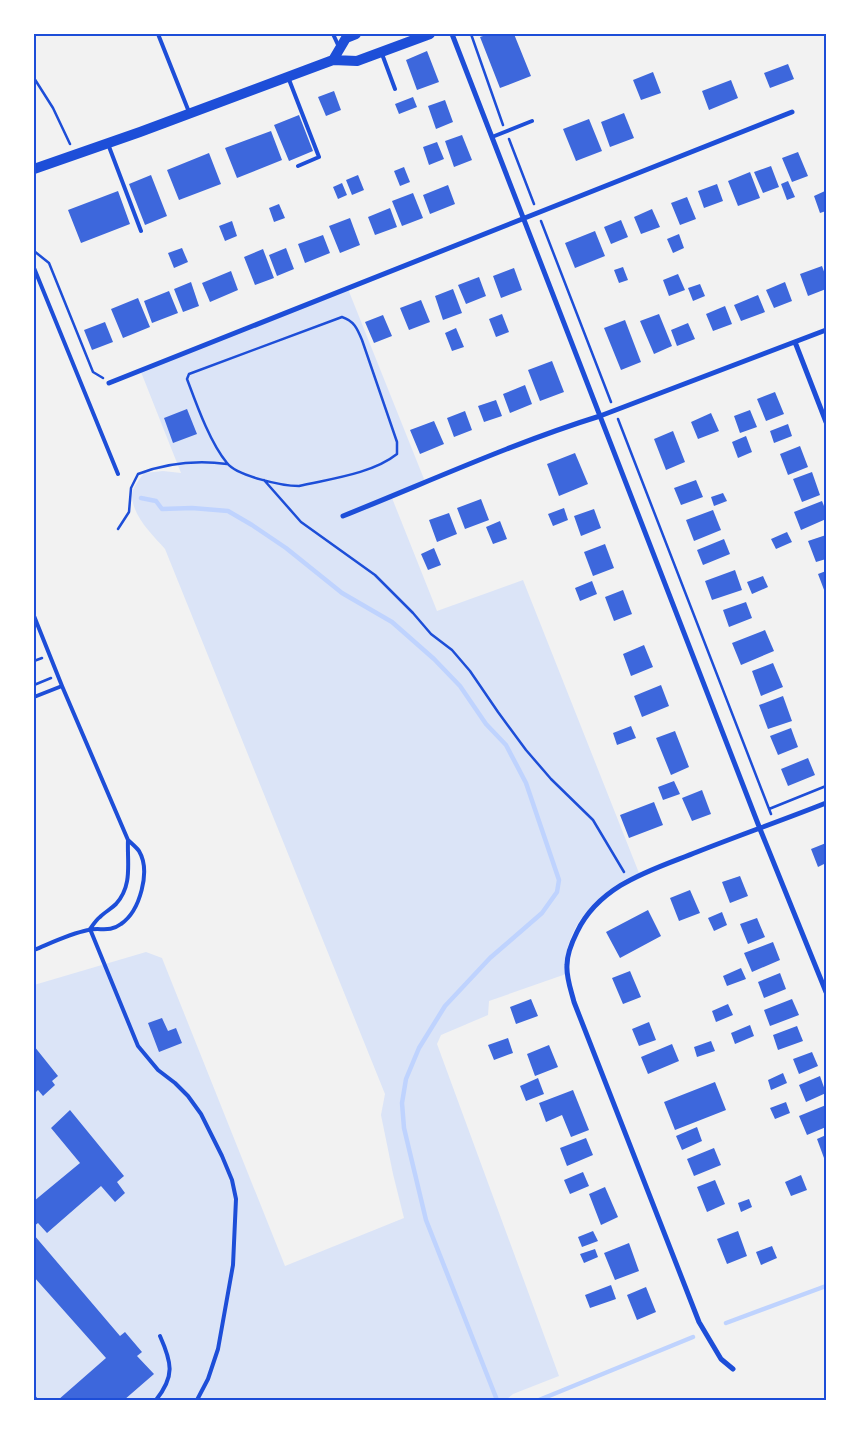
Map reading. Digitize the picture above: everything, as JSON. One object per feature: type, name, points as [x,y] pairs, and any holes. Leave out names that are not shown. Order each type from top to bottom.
[{"type":"main road","points":[[333,60],[346,38],[356,34]]},
{"type":"main road","points":[[34,169],[190,114],[333,60],[357,61],[430,34]]},
{"type":"street","points":[[452,34],[760,828],[826,992]]},
{"type":"street","points":[[109,382],[792,112]]},
{"type":"street","points":[[343,516],[575,424],[826,330]]},
{"type":"street","points":[[795,342],[826,422]]},
{"type":"street","points":[[733,1369],[721,1359],[699,1322],[574,1002],[568,983],[567,965],[571,944],[580,926],[593,906],[618,886],[715,845],[826,803]]},
{"type":"lane","points":[[158,34],[190,114]]},
{"type":"lane","points":[[333,34],[339,49]]},
{"type":"lane","points":[[381,52],[395,89]]},
{"type":"lane","points":[[288,77],[319,157],[298,166]]},
{"type":"lane","points":[[492,137],[532,121]]},
{"type":"lane","points":[[107,143],[141,230]]},
{"type":"lane","points":[[34,268],[118,474]]},
{"type":"lane","points":[[34,616],[128,840],[130,870],[125,890],[116,904],[100,917],[90,929]]},
{"type":"lane","points":[[34,696],[62,686]]},
{"type":"lane","points":[[34,950],[90,929],[107,931],[121,924],[130,914],[138,901],[144,882],[143,864],[139,850],[128,840]]},
{"type":"lane","points":[[90,929],[138,1046],[158,1070],[175,1082],[188,1096],[201,1114],[232,1180],[236,1199],[233,1265],[218,1349],[208,1379],[197,1400]]},
{"type":"lane","points":[[156,1400],[165,1388],[171,1371],[168,1355],[160,1336]]},
{"type":"path","points":[[471,34],[506,131],[775,823]]},
{"type":"path","points":[[34,78],[53,108],[75,154]]},
{"type":"path","points":[[34,251],[49,263],[93,372],[109,382]]},
{"type":"path","points":[[118,529],[129,512],[131,488],[138,474],[167,464],[194,462],[228,464],[246,475],[289,486],[299,486],[368,469],[389,460],[396,454],[397,442],[356,325],[349,319],[342,317],[189,374],[187,379],[201,416],[228,464]]},
{"type":"path","points":[[264,480],[301,522],[375,575],[431,634],[452,650],[470,671],[526,750],[551,779],[593,820],[629,880]]},
{"type":"path","points":[[34,685],[58,676]]},
{"type":"path","points":[[769,808],[826,786]]},
{"type":"path","points":[[34,1396],[38,1400]]},
{"type":"shaded area","points":[[348,289],[426,484],[392,498],[437,611],[523,580],[639,873],[611,889],[586,912],[576,926],[570,941],[566,957],[566,974],[489,1001],[488,1015],[441,1035],[437,1044],[559,1376],[513,1394],[506,1400],[34,1400],[34,985],[146,952],[162,958],[285,1266],[404,1218],[381,1115],[385,1094],[165,549],[140,519],[133,505],[132,497],[134,488],[144,473],[163,471],[181,473],[141,372]]},
{"type":"building","points":[[489,34],[514,34],[531,76],[500,88],[480,37]]},
{"type":"building","points":[[427,51],[439,82],[417,90],[406,60]]},
{"type":"building","points":[[788,64],[794,79],[770,88],[764,73]]},
{"type":"building","points":[[653,72],[661,93],[641,100],[633,80]]},
{"type":"building","points":[[731,80],[738,98],[709,110],[702,91]]},
{"type":"building","points":[[334,91],[341,110],[326,116],[318,97]]},
{"type":"building","points":[[413,97],[417,107],[399,114],[395,104]]},
{"type":"building","points":[[445,100],[453,122],[436,129],[428,106]]},
{"type":"building","points":[[624,113],[634,138],[610,147],[601,122]]},
{"type":"building","points":[[299,115],[313,151],[289,161],[274,125]]},
{"type":"building","points":[[589,119],[602,151],[576,161],[563,129]]},
{"type":"building","points":[[271,131],[282,160],[237,178],[225,148]]},
{"type":"building","points":[[462,135],[472,160],[454,167],[445,141]]},
{"type":"building","points":[[437,142],[444,159],[429,165],[423,147]]},
{"type":"building","points":[[798,152],[808,176],[792,182],[782,158]]},
{"type":"building","points":[[209,153],[221,184],[179,200],[167,170]]},
{"type":"building","points":[[771,166],[779,187],[763,193],[754,172]]},
{"type":"building","points":[[404,167],[410,182],[400,186],[394,171]]},
{"type":"building","points":[[750,172],[760,198],[738,206],[728,181]]},
{"type":"building","points":[[151,175],[167,216],[145,225],[129,184]]},
{"type":"building","points":[[358,175],[364,190],[352,195],[346,180]]},
{"type":"building","points":[[788,181],[795,197],[787,200],[781,184]]},
{"type":"building","points":[[342,183],[347,195],[338,199],[333,187]]},
{"type":"building","points":[[717,184],[723,201],[704,208],[698,191]]},
{"type":"building","points":[[448,185],[455,204],[430,214],[423,195]]},
{"type":"building","points":[[118,191],[130,224],[81,243],[68,210]]},
{"type":"building","points":[[825,191],[826,211],[820,213],[814,196]]},
{"type":"building","points":[[413,193],[423,218],[402,226],[392,201]]},
{"type":"building","points":[[687,197],[696,219],[680,225],[671,203]]},
{"type":"building","points":[[279,204],[285,218],[274,222],[269,208]]},
{"type":"building","points":[[390,208],[397,227],[375,235],[368,217]]},
{"type":"building","points":[[652,209],[660,227],[641,234],[634,217]]},
{"type":"building","points":[[350,218],[360,245],[340,253],[329,226]]},
{"type":"building","points":[[621,220],[628,237],[611,244],[604,227]]},
{"type":"building","points":[[232,221],[237,236],[225,241],[219,226]]},
{"type":"building","points":[[595,231],[605,256],[575,268],[565,243]]},
{"type":"building","points":[[679,234],[684,248],[673,253],[667,239]]},
{"type":"building","points":[[323,235],[330,253],[305,263],[298,244]]},
{"type":"building","points":[[182,248],[188,262],[174,268],[168,253]]},
{"type":"building","points":[[286,248],[294,269],[277,276],[269,255]]},
{"type":"building","points":[[263,249],[274,278],[255,285],[244,257]]},
{"type":"building","points":[[822,266],[826,277],[826,289],[808,296],[800,274]]},
{"type":"building","points":[[623,267],[628,280],[619,283],[614,270]]},
{"type":"building","points":[[514,268],[522,290],[501,298],[493,276]]},
{"type":"building","points":[[231,271],[238,290],[210,302],[202,283]]},
{"type":"building","points":[[678,274],[685,290],[669,296],[663,280]]},
{"type":"building","points":[[479,277],[486,296],[466,304],[458,285]]},
{"type":"building","points":[[191,282],[199,306],[183,312],[174,289]]},
{"type":"building","points":[[785,282],[792,301],[774,308],[766,290]]},
{"type":"building","points":[[700,284],[705,296],[693,301],[688,288]]},
{"type":"building","points":[[453,289],[462,313],[443,320],[435,296]]},
{"type":"building","points":[[169,291],[178,313],[152,323],[144,301]]},
{"type":"building","points":[[758,295],[765,312],[741,321],[734,305]]},
{"type":"building","points":[[138,298],[150,327],[123,338],[111,309]]},
{"type":"building","points":[[421,300],[430,322],[409,330],[400,308]]},
{"type":"building","points":[[725,306],[732,324],[713,331],[706,314]]},
{"type":"building","points":[[502,314],[509,332],[496,337],[489,319]]},
{"type":"building","points":[[659,314],[672,346],[654,354],[640,321]]},
{"type":"building","points":[[383,315],[392,336],[374,343],[365,322]]},
{"type":"building","points":[[625,320],[641,362],[621,370],[604,328]]},
{"type":"building","points":[[105,322],[113,342],[92,350],[84,330]]},
{"type":"building","points":[[688,323],[695,339],[677,346],[671,330]]},
{"type":"building","points":[[456,328],[464,347],[452,351],[445,333]]},
{"type":"building","points":[[552,361],[564,392],[540,401],[528,370]]},
{"type":"building","points":[[525,385],[532,404],[510,413],[503,394]]},
{"type":"building","points":[[775,392],[784,414],[766,421],[757,399]]},
{"type":"building","points":[[496,400],[502,416],[484,422],[478,406]]},
{"type":"building","points":[[187,409],[197,434],[173,443],[164,418]]},
{"type":"building","points":[[750,410],[757,427],[740,433],[734,416]]},
{"type":"building","points":[[465,411],[472,430],[454,437],[447,418]]},
{"type":"building","points":[[711,413],[719,431],[698,439],[691,422]]},
{"type":"building","points":[[434,421],[444,444],[420,454],[410,430]]},
{"type":"building","points":[[788,424],[792,436],[774,443],[770,431]]},
{"type":"building","points":[[673,431],[685,462],[666,470],[654,439]]},
{"type":"building","points":[[746,436],[752,452],[738,458],[732,442]]},
{"type":"building","points":[[800,446],[808,467],[788,475],[780,454]]},
{"type":"building","points":[[575,453],[588,484],[559,496],[547,464]]},
{"type":"building","points":[[812,472],[820,495],[802,502],[793,479]]},
{"type":"building","points":[[696,480],[703,497],[681,505],[674,488]]},
{"type":"building","points":[[723,493],[727,501],[714,506],[711,497]]},
{"type":"building","points":[[481,499],[489,520],[465,529],[457,508]]},
{"type":"building","points":[[822,501],[826,511],[826,519],[801,530],[794,512]]},
{"type":"building","points":[[564,508],[568,520],[553,526],[548,514]]},
{"type":"building","points":[[594,509],[601,528],[581,536],[574,516]]},
{"type":"building","points":[[713,510],[721,530],[694,541],[686,520]]},
{"type":"building","points":[[449,513],[457,534],[437,542],[429,520]]},
{"type":"building","points":[[500,521],[507,539],[493,544],[486,527]]},
{"type":"building","points":[[787,532],[792,542],[776,549],[771,539]]},
{"type":"building","points":[[826,535],[826,559],[816,562],[808,541]]},
{"type":"building","points":[[724,539],[730,554],[703,565],[697,550]]},
{"type":"building","points":[[605,544],[614,568],[593,576],[584,552]]},
{"type":"building","points":[[434,548],[441,565],[428,570],[421,554]]},
{"type":"building","points":[[735,570],[742,590],[712,600],[705,581]]},
{"type":"building","points":[[826,571],[826,595],[818,574]]},
{"type":"building","points":[[763,576],[768,587],[752,594],[747,582]]},
{"type":"building","points":[[592,581],[597,594],[580,601],[575,588]]},
{"type":"building","points":[[623,590],[632,614],[614,621],[605,597]]},
{"type":"building","points":[[746,602],[752,618],[729,627],[723,610]]},
{"type":"building","points":[[765,630],[774,651],[741,665],[732,643]]},
{"type":"building","points":[[644,645],[653,667],[631,676],[623,654]]},
{"type":"building","points":[[773,663],[783,687],[761,696],[752,671]]},
{"type":"building","points":[[661,685],[669,706],[642,717],[634,696]]},
{"type":"building","points":[[783,696],[792,721],[768,729],[759,705]]},
{"type":"building","points":[[631,726],[636,738],[617,745],[613,733]]},
{"type":"building","points":[[791,728],[798,747],[778,755],[770,736]]},
{"type":"building","points":[[675,731],[689,767],[671,775],[656,738]]},
{"type":"building","points":[[808,758],[815,775],[788,786],[781,769]]},
{"type":"building","points":[[674,781],[680,794],[663,800],[658,787]]},
{"type":"building","points":[[702,790],[711,814],[692,821],[682,798]]},
{"type":"building","points":[[654,802],[663,825],[629,838],[620,815]]},
{"type":"building","points":[[826,843],[826,863],[818,867],[811,849]]},
{"type":"building","points":[[740,876],[748,896],[730,903],[722,882]]},
{"type":"building","points":[[690,890],[700,913],[679,921],[670,898]]},
{"type":"building","points":[[648,910],[661,936],[620,958],[606,932]]},
{"type":"building","points":[[722,912],[727,925],[714,931],[708,918]]},
{"type":"building","points":[[757,918],[765,937],[748,944],[740,924]]},
{"type":"building","points":[[773,942],[780,960],[752,972],[744,953]]},
{"type":"building","points":[[741,968],[746,979],[727,986],[723,976]]},
{"type":"building","points":[[630,971],[641,997],[623,1004],[612,978]]},
{"type":"building","points":[[780,973],[786,989],[764,998],[758,982]]},
{"type":"building","points":[[531,999],[538,1016],[516,1024],[510,1007]]},
{"type":"building","points":[[792,999],[799,1015],[770,1026],[764,1010]]},
{"type":"building","points":[[728,1004],[733,1015],[716,1022],[712,1011]]},
{"type":"building","points":[[162,1018],[168,1031],[176,1028],[182,1043],[159,1052],[148,1023]]},
{"type":"building","points":[[649,1022],[656,1040],[639,1046],[632,1029]]},
{"type":"building","points":[[750,1025],[754,1036],[735,1044],[731,1033]]},
{"type":"building","points":[[797,1026],[803,1041],[778,1050],[773,1035]]},
{"type":"building","points":[[508,1038],[513,1053],[494,1060],[488,1045]]},
{"type":"building","points":[[711,1041],[715,1051],[697,1057],[694,1047]]},
{"type":"building","points":[[672,1044],[679,1061],[648,1074],[641,1057]]},
{"type":"building","points":[[549,1045],[558,1067],[535,1076],[527,1054]]},
{"type":"building","points":[[34,1046],[58,1076],[52,1081],[55,1085],[43,1096],[38,1090],[34,1094]]},
{"type":"building","points":[[812,1052],[818,1066],[799,1074],[793,1059]]},
{"type":"building","points":[[783,1073],[787,1083],[771,1090],[768,1080]]},
{"type":"building","points":[[820,1076],[826,1093],[806,1102],[799,1085]]},
{"type":"building","points":[[538,1078],[544,1094],[526,1101],[520,1086]]},
{"type":"building","points":[[715,1082],[726,1110],[675,1130],[664,1102]]},
{"type":"building","points":[[573,1090],[589,1130],[571,1137],[562,1115],[546,1122],[539,1103]]},
{"type":"building","points":[[786,1102],[790,1113],[775,1119],[770,1108]]},
{"type":"building","points":[[826,1105],[826,1127],[807,1135],[799,1116]]},
{"type":"building","points":[[70,1110],[124,1176],[117,1182],[125,1193],[115,1202],[101,1186],[47,1233],[38,1223],[34,1226],[34,1201],[80,1163],[51,1128]]},
{"type":"building","points":[[697,1127],[702,1141],[682,1150],[676,1136]]},
{"type":"building","points":[[826,1135],[826,1158],[824,1158],[817,1139]]},
{"type":"building","points":[[586,1138],[593,1155],[567,1166],[560,1148]]},
{"type":"building","points":[[714,1148],[721,1165],[694,1176],[687,1159]]},
{"type":"building","points":[[583,1172],[589,1186],[570,1194],[564,1180]]},
{"type":"building","points":[[801,1175],[807,1190],[791,1196],[785,1182]]},
{"type":"building","points":[[715,1180],[725,1204],[707,1212],[697,1187]]},
{"type":"building","points":[[605,1187],[618,1217],[601,1225],[589,1194]]},
{"type":"building","points":[[749,1199],[752,1207],[741,1212],[738,1203]]},
{"type":"building","points":[[593,1231],[598,1241],[582,1247],[578,1237]]},
{"type":"building","points":[[738,1231],[747,1256],[727,1264],[717,1239]]},
{"type":"building","points":[[34,1235],[120,1336],[125,1332],[142,1352],[137,1356],[154,1374],[124,1400],[58,1400],[106,1358],[34,1277]]},
{"type":"building","points":[[629,1243],[639,1271],[615,1280],[604,1253]]},
{"type":"building","points":[[772,1246],[777,1258],[761,1265],[756,1252]]},
{"type":"building","points":[[595,1249],[598,1257],[584,1263],[580,1254]]},
{"type":"building","points":[[611,1285],[616,1299],[590,1308],[585,1295]]},
{"type":"building","points":[[646,1287],[656,1312],[637,1320],[627,1295]]},
{"type":"waterway","points":[[141,498],[156,501],[162,509],[192,508],[228,511],[286,548],[342,593],[392,622],[434,659],[460,686],[486,724],[506,745],[526,783],[559,880],[557,892],[542,913],[490,958],[445,1006],[419,1048],[406,1079],[402,1103],[404,1128],[426,1220],[497,1400]]},
{"type":"waterway","points":[[726,1323],[826,1286]]},
{"type":"waterway","points":[[539,1400],[693,1337]]}]
